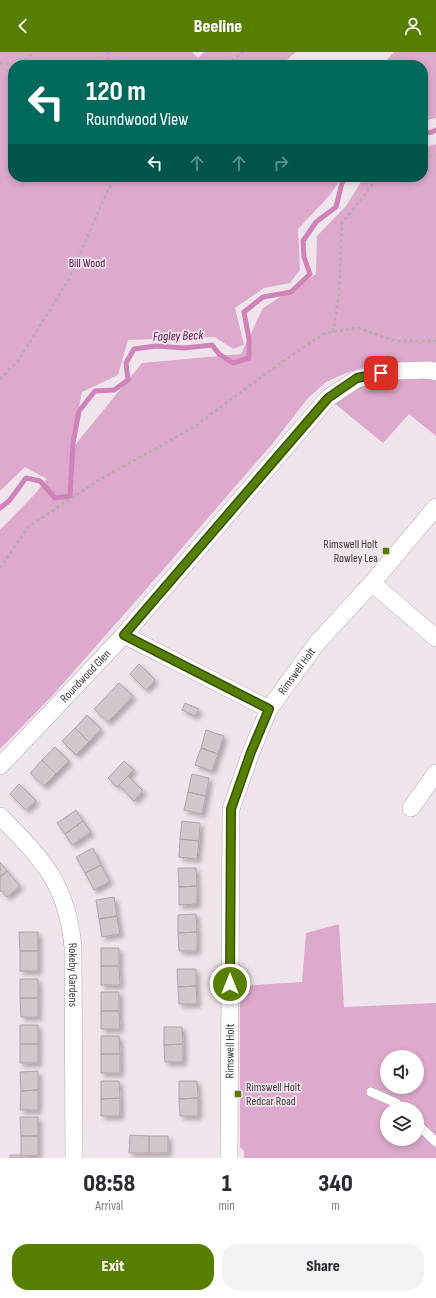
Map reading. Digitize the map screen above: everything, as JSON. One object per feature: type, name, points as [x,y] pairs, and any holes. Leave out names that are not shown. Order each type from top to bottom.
[{"type":"street","name":"Roundwood Glen","points":[[0,766],[124,635],[328,398],[357,378],[393,370],[430,370],[436,372]]},
{"type":"street","name":"Rimswell Holt","points":[[229,1158],[231,809],[251,752],[269,709],[317,643],[372,583],[436,507]]},
{"type":"street","points":[[372,583],[436,638]]},
{"type":"street","points":[[124,635],[269,709]]},
{"type":"street","points":[[411,808],[436,773]]},
{"type":"street","name":"Rokeby Gardens","points":[[0,816],[35,853],[50,874],[62,896],[69,921],[73,947],[74,1158]]},
{"type":"lane","points":[[371,1092],[394,1102]]},
{"type":"lane","points":[[424,1131],[436,1142]]},
{"type":"path","points":[[26,60],[34,52]]},
{"type":"path","points":[[233,60],[243,52]]},
{"type":"path","points":[[0,379],[18,361],[69,279],[112,182]]},
{"type":"path","points":[[333,332],[339,294],[342,223],[375,182]]},
{"type":"path","points":[[0,568],[28,527],[97,481],[191,429],[279,364],[326,333],[358,328],[394,341],[436,341]]},
{"type":"green space","name":"Bill Wood","points":[[0,52],[192,52],[198,58],[204,52],[296,52],[287,60],[8,60],[8,182],[339,182],[330,195],[298,229],[300,270],[290,283],[264,288],[235,308],[244,345],[233,349],[215,337],[128,340],[118,375],[82,392],[70,451],[142,363],[241,354],[263,308],[316,274],[317,236],[346,206],[361,182],[428,182],[428,146],[436,144],[436,362],[372,365],[346,373],[326,382],[308,398],[273,443],[51,697],[0,749],[0,530],[33,496],[47,479],[25,467],[0,491]]},
{"type":"green space","points":[[394,52],[436,52],[436,118],[428,120],[428,60],[387,60]]},
{"type":"green space","points":[[436,372],[436,436],[409,414],[383,443],[328,398],[357,379]]},
{"type":"green space","points":[[339,924],[344,1007],[436,1003],[436,1158],[244,1158],[244,1151],[240,1147],[240,986],[302,982],[306,933]]},
{"type":"building","points":[[139,664],[155,680],[146,690],[130,674]]},
{"type":"building","points":[[119,683],[133,696],[108,722],[94,709]]},
{"type":"building","points":[[185,703],[199,709],[195,716],[182,710]]},
{"type":"building","points":[[87,715],[101,729],[89,742],[75,728]]},
{"type":"building","points":[[75,728],[89,742],[76,755],[62,741]]},
{"type":"building","points":[[206,730],[224,736],[218,754],[201,748]]},
{"type":"building","points":[[55,747],[69,761],[56,774],[42,760]]},
{"type":"building","points":[[201,748],[218,754],[212,771],[195,765]]},
{"type":"building","points":[[42,760],[56,774],[44,786],[30,773]]},
{"type":"building","points":[[124,761],[134,770],[117,787],[108,778]]},
{"type":"building","points":[[192,774],[209,778],[206,796],[188,792]]},
{"type":"building","points":[[128,776],[143,791],[134,801],[119,785]]},
{"type":"building","points":[[19,784],[36,801],[26,810],[10,794]]},
{"type":"building","points":[[188,792],[206,796],[202,814],[184,810]]},
{"type":"building","points":[[76,810],[83,821],[65,834],[57,823]]},
{"type":"building","points":[[83,821],[91,832],[72,845],[65,834]]},
{"type":"building","points":[[182,821],[200,823],[199,841],[180,839]]},
{"type":"building","points":[[180,839],[199,841],[197,859],[179,857]]},
{"type":"building","points":[[93,848],[101,865],[85,873],[76,857]]},
{"type":"building","points":[[0,862],[7,871],[0,877]]},
{"type":"building","points":[[101,865],[110,881],[94,890],[85,873]]},
{"type":"building","points":[[178,868],[196,868],[197,886],[179,887]]},
{"type":"building","points":[[7,871],[20,886],[7,897],[1,890],[0,892],[0,877]]},
{"type":"building","points":[[197,886],[197,904],[179,905],[179,887]]},
{"type":"building","points":[[114,897],[117,916],[99,919],[96,900]]},
{"type":"building","points":[[196,914],[197,932],[178,933],[178,915]]},
{"type":"building","points":[[117,916],[120,934],[102,937],[99,919]]},
{"type":"building","points":[[19,932],[38,932],[38,951],[20,951]]},
{"type":"building","points":[[197,932],[197,951],[179,951],[178,933]]},
{"type":"building","points":[[101,948],[119,948],[119,966],[101,966]]},
{"type":"building","points":[[20,951],[38,951],[38,971],[20,971]]},
{"type":"building","points":[[101,966],[119,966],[120,985],[101,985]]},
{"type":"building","points":[[177,969],[196,969],[196,986],[178,987]]},
{"type":"building","points":[[20,979],[38,979],[38,998],[20,998]]},
{"type":"building","points":[[196,986],[197,1004],[179,1004],[178,987]]},
{"type":"building","points":[[101,992],[119,992],[119,1011],[101,1011]]},
{"type":"building","points":[[20,998],[38,998],[38,1017],[21,1017]]},
{"type":"building","points":[[101,1011],[119,1011],[120,1029],[101,1029]]},
{"type":"building","points":[[20,1025],[38,1025],[38,1044],[20,1044]]},
{"type":"building","points":[[164,1027],[182,1027],[183,1044],[164,1045]]},
{"type":"building","points":[[101,1036],[119,1036],[120,1054],[101,1054]]},
{"type":"building","points":[[20,1044],[38,1044],[38,1063],[20,1063]]},
{"type":"building","points":[[183,1044],[183,1062],[165,1062],[164,1045]]},
{"type":"building","points":[[101,1054],[120,1054],[120,1073],[101,1073]]},
{"type":"building","points":[[38,1071],[38,1090],[21,1091],[20,1072]]},
{"type":"building","points":[[101,1081],[119,1081],[120,1098],[101,1099]]},
{"type":"building","points":[[179,1081],[197,1081],[198,1098],[179,1099]]},
{"type":"building","points":[[38,1090],[38,1110],[20,1110],[21,1091]]},
{"type":"building","points":[[120,1098],[120,1116],[101,1116],[101,1099]]},
{"type":"building","points":[[198,1098],[198,1116],[180,1116],[179,1099]]},
{"type":"building","points":[[20,1117],[38,1117],[38,1136],[21,1136]]},
{"type":"building","points":[[130,1135],[149,1136],[149,1153],[129,1153]]},
{"type":"building","points":[[21,1136],[38,1136],[38,1155],[21,1156]]},
{"type":"building","points":[[149,1136],[168,1136],[168,1153],[149,1153]]},
{"type":"building","points":[[10,1155],[22,1155],[22,1158],[10,1158]]},
{"type":"waterway","name":"Fagley Beck","points":[[428,132],[436,130]]},
{"type":"waterway","name":"Fagley Beck","points":[[0,508],[9,501],[26,478],[40,481],[55,498],[70,496],[73,443],[79,411],[95,391],[114,390],[128,380],[126,363],[134,349],[156,346],[184,348],[212,345],[219,354],[233,363],[249,358],[249,339],[244,312],[263,297],[291,292],[310,274],[304,257],[303,241],[316,222],[336,207],[343,182]]},
{"type":"place","name":"Rimswell Holt Rowley Lea","points":[[386,551]]},
{"type":"place","name":"Rimswell Holt Redcar Road","points":[[238,1094]]},
{"type":"route","points":[[230,984],[231,809],[251,752],[269,709],[124,635],[328,398],[357,378],[381,373]]}]
